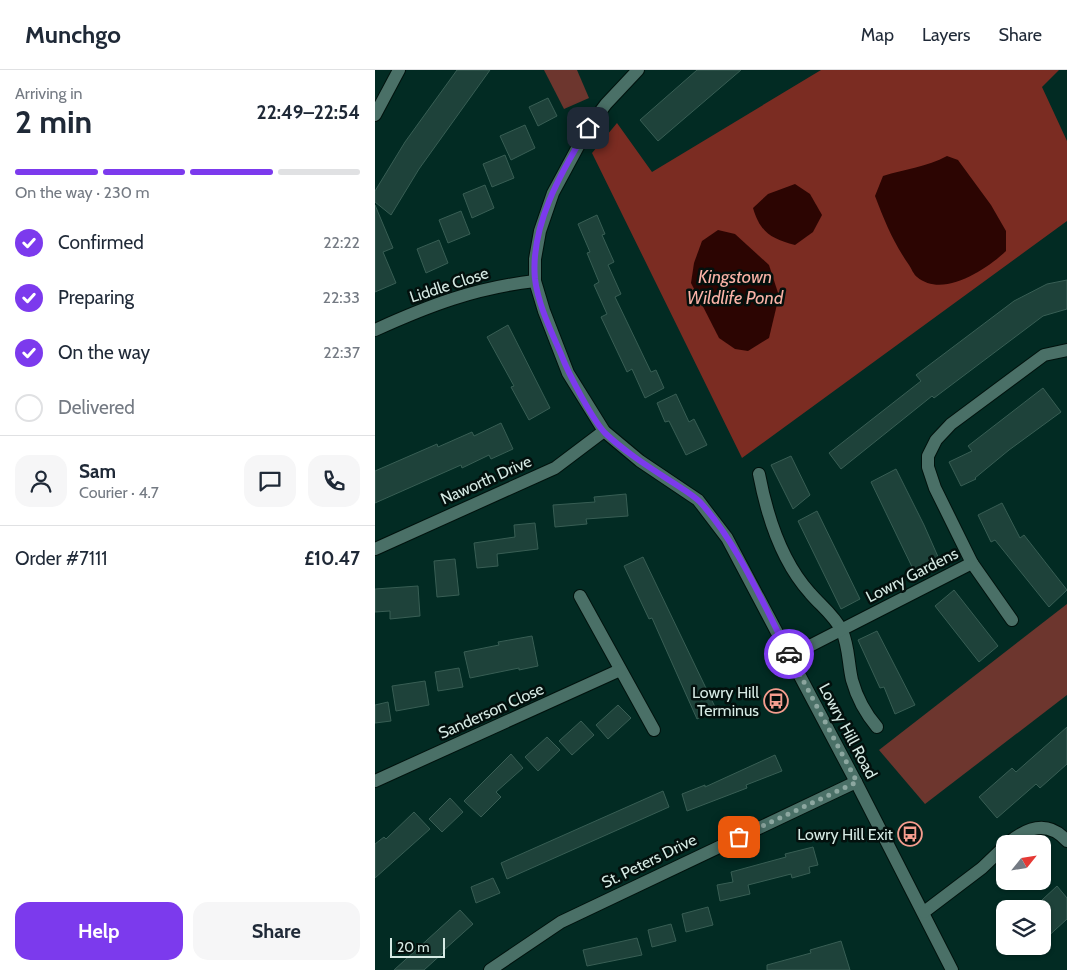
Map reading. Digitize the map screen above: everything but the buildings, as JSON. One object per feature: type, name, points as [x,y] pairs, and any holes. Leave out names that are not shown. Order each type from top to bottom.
[{"type":"street","points":[[375,115],[399,70]]},
{"type":"street","name":"Lowry Hill Road","points":[[638,70],[606,104],[588,128],[553,193],[540,230],[535,259],[535,281],[544,311],[568,373],[604,431],[640,460],[698,500],[727,538],[857,782],[952,970]]},
{"type":"street","name":"Liddle Close","points":[[375,330],[430,305],[503,285],[535,281]]},
{"type":"street","name":"Lowry Gardens","points":[[790,656],[972,563],[935,488],[928,468],[928,456],[933,445],[951,424],[1044,354],[1067,350]]},
{"type":"street","name":"Naworth Drive","points":[[375,549],[555,468],[604,431]]},
{"type":"street","points":[[759,474],[777,540],[809,593],[832,615],[841,629],[847,644],[852,680],[864,712],[877,727]]},
{"type":"street","points":[[972,563],[1012,620]]},
{"type":"street","points":[[580,596],[654,730]]},
{"type":"street","name":"Sanderson Close","points":[[375,781],[620,670]]},
{"type":"street","name":"St. Peters Drive","points":[[490,970],[561,922],[857,782]]},
{"type":"street","points":[[1023,835],[1035,828],[1050,828],[1058,830],[1067,840]]},
{"type":"street","points":[[924,912],[996,854]]},
{"type":"shaded area","points":[[544,70],[577,70],[589,98],[564,109]]},
{"type":"shaded area","points":[[821,70],[1059,70],[1042,87],[1067,141],[1067,221],[742,458],[592,153],[617,123],[652,172]]},
{"type":"shaded area","points":[[1067,604],[1067,695],[925,804],[879,750]]},
{"type":"water","points":[[947,156],[958,160],[991,205],[1006,231],[1006,251],[976,273],[952,283],[939,285],[928,283],[915,275],[898,248],[875,196],[883,176],[924,165]]},
{"type":"water","points":[[795,184],[810,194],[822,215],[813,232],[795,245],[773,237],[763,229],[753,208],[768,194]]},
{"type":"water","name":"Kingstown Wildlife Pond","points":[[718,230],[735,234],[769,265],[779,296],[769,338],[748,351],[735,349],[719,338],[691,283],[694,263],[702,241]]},
{"type":"way so far","points":[[739,837],[857,782],[789,654]]},
{"type":"place","name":"Lowry Hill Terminus","points":[[776,701]]},
{"type":"place","name":"Lowry Hill Exit","points":[[910,834]]},
{"type":"route","points":[[588,128],[553,193],[540,230],[535,259],[535,281],[544,311],[568,373],[604,431],[640,460],[698,500],[711,515],[727,538],[789,654]]}]
